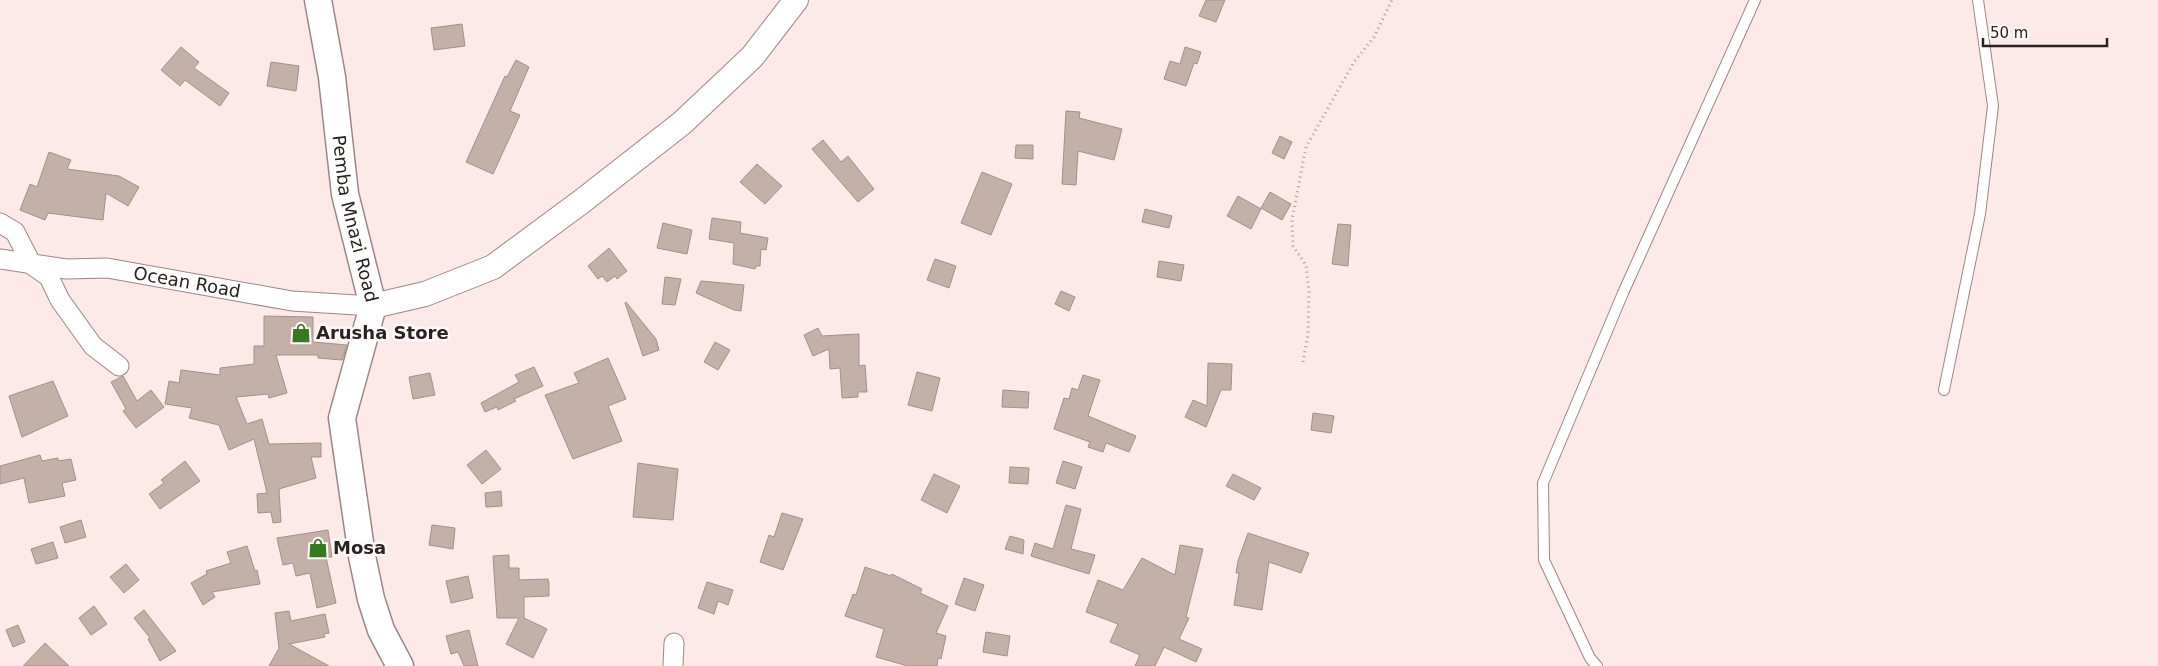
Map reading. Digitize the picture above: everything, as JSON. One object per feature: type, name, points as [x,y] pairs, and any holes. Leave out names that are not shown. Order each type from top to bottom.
[{"type":"main road","name":"Pemba Mnazi Road","points":[[318,0],[332,77],[345,194],[372,306],[342,418],[362,556],[371,599],[381,630],[400,666]]},
{"type":"street","points":[[372,306],[425,294],[493,267],[682,123],[752,57],[796,0]]},
{"type":"street","points":[[0,223],[15,232],[32,265],[49,277],[60,300],[93,346],[119,366]]},
{"type":"street","name":"Ocean Road","points":[[0,259],[32,265],[66,268],[106,268],[292,301],[372,306]]},
{"type":"street","points":[[673,666],[674,643]]},
{"type":"lane","points":[[1597,666],[1590,658],[1544,560],[1543,483],[1623,293],[1755,0]]},
{"type":"lane","points":[[1944,390],[1980,214],[1992,106],[1978,0]]},
{"type":"path","points":[[1303,362],[1308,335],[1309,292],[1306,265],[1293,246],[1292,220],[1306,147],[1354,62],[1374,37],[1392,0]]},
{"type":"building","points":[[1206,0],[1225,0],[1216,22],[1199,16]]},
{"type":"building","points":[[462,24],[465,46],[434,50],[431,28]]},
{"type":"building","points":[[181,47],[199,62],[194,68],[229,93],[220,106],[185,80],[180,86],[161,70]]},
{"type":"building","points":[[1185,47],[1201,52],[1197,64],[1194,63],[1186,86],[1164,79],[1170,61],[1180,64]]},
{"type":"building","points":[[516,60],[529,67],[510,111],[520,115],[493,174],[466,162],[505,76],[507,77]]},
{"type":"building","points":[[271,62],[299,66],[296,91],[267,86]]},
{"type":"building","points":[[1066,111],[1080,112],[1079,118],[1122,129],[1114,160],[1078,151],[1076,185],[1062,184]]},
{"type":"building","points":[[1280,136],[1292,142],[1284,159],[1272,153]]},
{"type":"building","points":[[823,140],[841,162],[848,156],[874,189],[858,202],[812,149]]},
{"type":"building","points":[[1016,145],[1033,145],[1033,159],[1015,158]]},
{"type":"building","points":[[49,152],[71,160],[67,169],[119,176],[139,187],[128,206],[106,193],[103,220],[48,213],[45,220],[20,210],[30,184],[37,187]]},
{"type":"building","points":[[757,164],[782,186],[765,204],[740,182]]},
{"type":"building","points":[[982,172],[1012,184],[991,235],[961,223]]},
{"type":"building","points":[[1270,192],[1291,204],[1282,220],[1261,208]]},
{"type":"building","points":[[1238,196],[1261,209],[1251,229],[1227,216]]},
{"type":"building","points":[[1145,209],[1172,216],[1169,228],[1142,222]]},
{"type":"building","points":[[712,218],[741,222],[740,233],[768,238],[766,250],[761,249],[760,266],[756,266],[755,269],[733,264],[734,243],[709,239]]},
{"type":"building","points":[[663,223],[692,230],[687,254],[657,248]]},
{"type":"building","points":[[1338,224],[1351,225],[1348,266],[1332,264]]},
{"type":"building","points":[[609,248],[627,271],[617,279],[615,276],[607,282],[602,276],[598,279],[588,266]]},
{"type":"building","points":[[935,259],[956,266],[949,288],[927,280]]},
{"type":"building","points":[[1159,261],[1184,265],[1181,281],[1157,277]]},
{"type":"building","points":[[665,277],[681,279],[675,305],[662,304]]},
{"type":"building","points":[[701,281],[744,285],[741,311],[734,310],[696,293]]},
{"type":"building","points":[[1061,291],[1075,297],[1069,311],[1055,304]]},
{"type":"building","points":[[626,302],[656,339],[659,350],[643,356]]},
{"type":"building","points":[[264,316],[313,317],[313,342],[347,345],[342,360],[318,358],[318,355],[276,355],[287,393],[269,398],[268,394],[236,397],[247,424],[262,419],[269,444],[321,443],[321,457],[311,457],[316,478],[279,489],[281,522],[273,523],[271,512],[258,513],[257,494],[267,493],[254,439],[229,450],[219,425],[189,418],[192,408],[165,404],[169,381],[179,383],[181,370],[220,375],[220,368],[254,364],[254,346],[264,346]]},
{"type":"building","points":[[818,328],[822,336],[859,334],[859,366],[865,365],[867,392],[858,392],[858,397],[842,398],[840,368],[830,369],[829,349],[813,356],[804,335]]},
{"type":"building","points":[[715,342],[730,350],[718,370],[704,362]]},
{"type":"building","points":[[608,358],[626,399],[608,406],[622,441],[573,459],[545,395],[579,383],[574,373]]},
{"type":"building","points":[[1208,363],[1232,364],[1231,390],[1221,390],[1206,427],[1185,417],[1193,400],[1207,406]]},
{"type":"building","points":[[534,367],[543,386],[514,399],[516,401],[498,410],[497,407],[485,412],[481,403],[519,382],[515,375]]},
{"type":"building","points":[[917,372],[940,378],[932,411],[908,405]]},
{"type":"building","points":[[430,373],[435,395],[413,399],[409,377]]},
{"type":"building","points":[[1083,375],[1100,380],[1088,416],[1136,436],[1129,452],[1106,443],[1103,452],[1088,447],[1090,442],[1054,429],[1064,398],[1069,399],[1072,388],[1078,390]]},
{"type":"building","points":[[123,376],[137,401],[151,390],[164,407],[136,428],[123,411],[126,409],[111,382]]},
{"type":"building","points":[[53,381],[68,416],[22,437],[9,396]]},
{"type":"building","points":[[1003,390],[1029,392],[1028,408],[1002,407]]},
{"type":"building","points":[[1313,413],[1334,416],[1331,433],[1311,430]]},
{"type":"building","points":[[486,450],[501,469],[482,484],[467,465]]},
{"type":"building","points":[[40,455],[42,461],[58,458],[58,461],[71,459],[76,480],[62,483],[65,496],[29,503],[24,478],[0,484],[0,466]]},
{"type":"building","points":[[185,461],[200,481],[160,509],[149,494],[164,483],[161,480]]},
{"type":"building","points":[[1063,461],[1082,467],[1075,489],[1056,483]]},
{"type":"building","points":[[638,463],[678,469],[673,520],[633,517]]},
{"type":"building","points":[[1010,467],[1029,468],[1028,484],[1009,483]]},
{"type":"building","points":[[934,474],[960,486],[947,513],[921,500]]},
{"type":"building","points":[[1233,474],[1261,488],[1254,500],[1226,486]]},
{"type":"building","points":[[501,491],[502,506],[486,507],[485,493]]},
{"type":"building","points":[[1066,505],[1081,509],[1071,549],[1095,555],[1089,574],[1031,556],[1035,543],[1053,549]]},
{"type":"building","points":[[782,513],[803,519],[783,570],[760,562],[769,535],[774,537]]},
{"type":"building","points":[[81,520],[86,537],[65,543],[60,527]]},
{"type":"building","points":[[432,525],[455,528],[453,549],[429,545]]},
{"type":"building","points":[[328,530],[332,557],[326,557],[336,603],[317,608],[310,573],[296,576],[293,563],[283,565],[277,538]]},
{"type":"building","points":[[1248,533],[1309,553],[1301,573],[1269,562],[1262,610],[1234,605],[1239,573],[1236,573],[1238,561]]},
{"type":"building","points":[[1010,536],[1024,540],[1023,554],[1005,549]]},
{"type":"building","points":[[53,542],[58,558],[36,564],[31,549]]},
{"type":"building","points":[[1180,545],[1203,549],[1186,617],[1189,618],[1179,639],[1202,649],[1196,662],[1164,647],[1155,666],[1135,666],[1140,655],[1110,642],[1118,624],[1086,612],[1098,580],[1123,590],[1142,558],[1175,575]]},
{"type":"building","points":[[247,546],[255,571],[257,570],[260,584],[212,592],[215,597],[203,605],[191,583],[207,574],[206,571],[231,563],[227,552]]},
{"type":"building","points":[[509,555],[509,568],[519,568],[519,580],[548,579],[549,583],[549,596],[524,597],[524,618],[547,629],[533,658],[506,644],[519,618],[497,618],[493,556]]},
{"type":"building","points":[[126,564],[139,580],[124,593],[110,577]]},
{"type":"building","points":[[865,567],[891,576],[892,574],[922,589],[920,593],[948,606],[936,633],[946,636],[941,659],[938,658],[937,666],[908,666],[876,657],[884,629],[845,616],[853,594],[856,595]]},
{"type":"building","points":[[468,576],[473,598],[451,603],[446,581]]},
{"type":"building","points":[[964,578],[984,585],[975,611],[955,604]]},
{"type":"building","points":[[707,582],[733,590],[728,605],[718,601],[714,614],[698,608]]},
{"type":"building","points":[[94,606],[107,624],[91,635],[79,618]]},
{"type":"building","points":[[144,610],[176,651],[160,661],[148,639],[150,638],[134,618]]},
{"type":"building","points":[[289,611],[291,621],[325,614],[329,633],[324,634],[325,637],[289,644],[329,666],[269,666],[279,648],[275,613]]},
{"type":"building","points":[[18,625],[25,642],[13,647],[6,630]]},
{"type":"building","points":[[469,630],[478,666],[464,666],[458,652],[451,654],[446,636]]},
{"type":"building","points":[[986,632],[1010,636],[1007,656],[983,652]]},
{"type":"building","points":[[45,643],[69,666],[23,666]]},
{"type":"place","name":"Arusha Store","points":[[301,333]]},
{"type":"place","name":"Mosa","points":[[318,548]]}]
